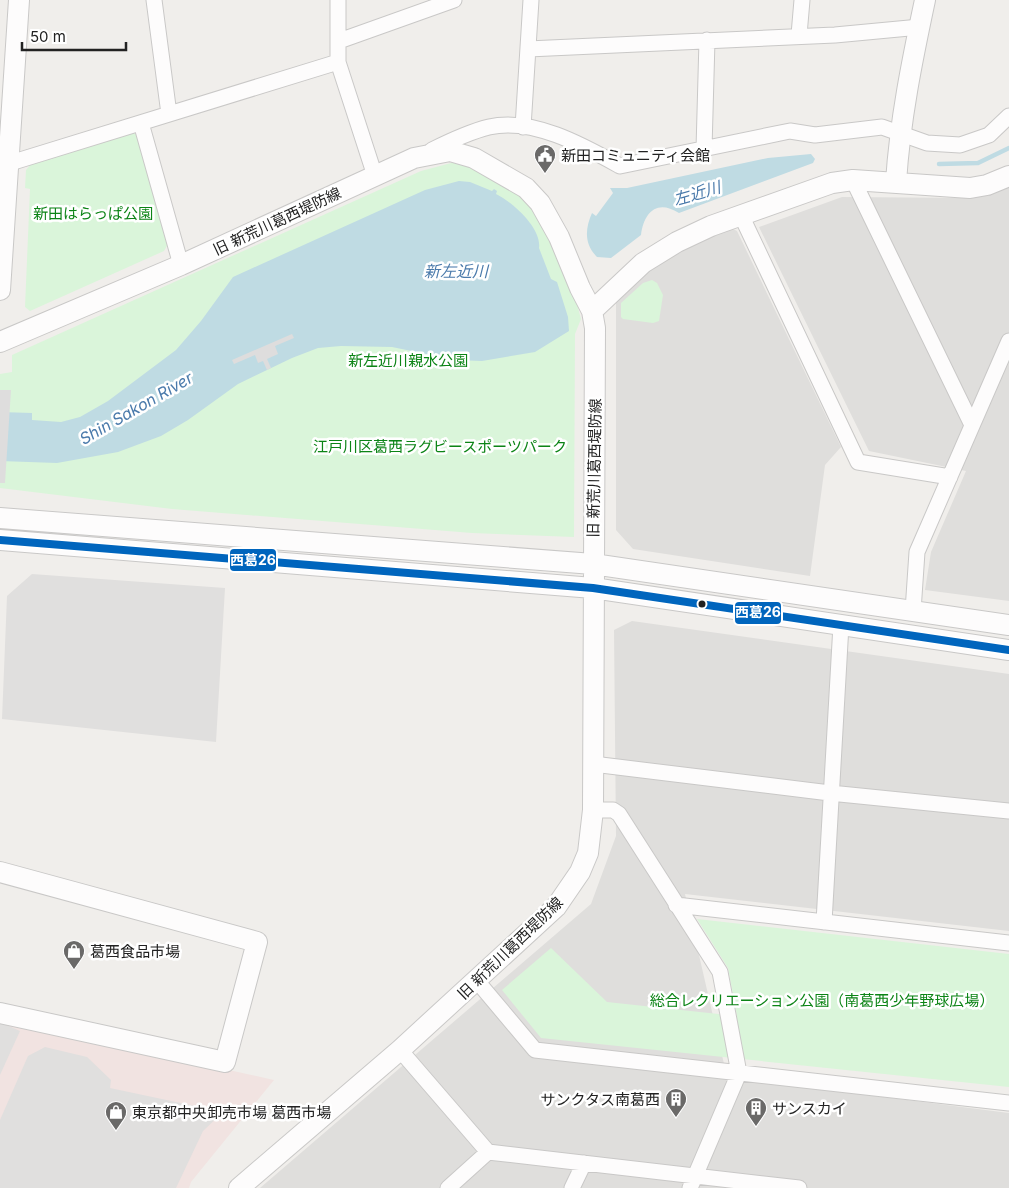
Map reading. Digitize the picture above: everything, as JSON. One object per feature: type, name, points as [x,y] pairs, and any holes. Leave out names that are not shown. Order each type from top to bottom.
[{"type":"street","points":[[0,290],[19,0]]},
{"type":"street","points":[[154,0],[170,114]]},
{"type":"street","points":[[338,0],[338,62],[376,176]]},
{"type":"street","points":[[339,41],[454,0]]},
{"type":"street","points":[[523,127],[532,0]]},
{"type":"street","points":[[799,35],[802,0]]},
{"type":"street","points":[[896,182],[899,133],[908,77],[926,0]]},
{"type":"street","points":[[528,49],[799,35],[835,35],[920,27]]},
{"type":"street","points":[[704,150],[707,40]]},
{"type":"street","points":[[7,164],[338,62]]},
{"type":"street","points":[[414,158],[458,138],[491,126],[523,127],[552,133],[577,142],[620,166],[790,131],[815,135],[882,127],[928,144],[960,145],[989,135],[1009,116]]},
{"type":"street","points":[[141,123],[181,265]]},
{"type":"street","name":"旧 新荒川葛西堤防線","points":[[0,342],[181,265],[414,158],[450,151],[474,158],[526,188],[551,219],[580,288],[592,311],[595,328],[593,810],[588,853],[571,888],[556,907],[400,1050],[239,1188]]},
{"type":"street","points":[[592,311],[643,263],[677,242],[742,215],[832,183],[853,180],[970,188],[987,185],[1009,176]]},
{"type":"street","points":[[853,180],[972,425]]},
{"type":"street","points":[[742,215],[858,462],[950,477]]},
{"type":"street","points":[[913,611],[917,552],[972,425],[1002,374],[1009,341]]},
{"type":"street","points":[[0,518],[593,564],[1009,625]]},
{"type":"street","points":[[0,540],[593,588],[1009,650]]},
{"type":"street","points":[[824,922],[841,625]]},
{"type":"street","points":[[593,764],[830,793],[1009,811]]},
{"type":"street","points":[[593,810],[613,810],[619,814],[676,906],[720,972],[739,1073],[694,1181]]},
{"type":"street","points":[[0,872],[257,942],[225,1062],[0,1013]]},
{"type":"street","points":[[676,906],[1009,943]]},
{"type":"street","points":[[477,981],[536,1050],[1009,1103]]},
{"type":"street","points":[[400,1050],[488,1152],[584,1163],[694,1181],[799,1188]]},
{"type":"street","points":[[448,1188],[488,1152]]},
{"type":"street","points":[[572,1188],[584,1163]]},
{"type":"shaded area","points":[[1009,185],[1009,601],[925,590],[931,552],[966,471],[869,451],[759,227],[842,197],[972,198]]},
{"type":"shaded area","points":[[731,228],[737,231],[841,447],[825,465],[810,576],[633,549],[616,530],[616,300],[647,270],[681,250]]},
{"type":"shaded area","points":[[32,574],[225,588],[216,742],[2,719],[7,596]]},
{"type":"shaded area","points":[[632,621],[1009,674],[1009,931],[685,894],[727,1077],[1009,1113],[1009,1188],[260,1188],[591,904],[616,836],[614,630]]},
{"type":"shaded area","name":"東京都中央卸売市場 葛西市場","points":[[0,1019],[274,1080],[191,1182],[189,1188],[0,1188]]},
{"type":"shaded area","points":[[0,1022],[20,1031],[0,1075]]},
{"type":"shaded area","name":"東京都中央卸売市場 葛西市場","points":[[45,1047],[87,1057],[111,1080],[110,1088],[223,1112],[203,1131],[176,1188],[0,1188],[0,1120],[28,1056]]},
{"type":"green space","name":"新田はらっぱ公園","points":[[134,133],[139,137],[168,244],[164,251],[30,311],[25,307],[30,189],[25,188],[26,170],[32,163]]},
{"type":"green space","name":"新左近川親水公園","points":[[455,162],[472,164],[523,192],[567,268],[581,319],[575,334],[574,537],[472,533],[172,509],[0,488],[0,374],[12,372],[12,355],[421,171]]},
{"type":"green space","points":[[652,280],[657,283],[663,295],[659,321],[653,323],[623,319],[621,317],[621,303],[643,283]]},
{"type":"green space","name":"総合レクリエーション公園（南葛西少年野球広場）","points":[[697,919],[1009,954],[1009,1087],[541,1038],[502,990],[551,948],[607,1002],[737,1016],[728,968]]},
{"type":"water","points":[[811,154],[815,159],[813,163],[679,213],[664,207],[653,210],[645,220],[641,235],[611,258],[597,257],[590,247],[587,231],[592,213],[596,216],[613,193],[610,188],[627,188],[768,158]]},
{"type":"water","name":"新左近川","points":[[459,181],[470,182],[492,191],[494,189],[497,191],[496,194],[517,209],[531,224],[539,240],[539,248],[551,279],[557,282],[568,317],[569,331],[535,352],[482,361],[455,360],[392,347],[341,346],[318,348],[292,358],[238,384],[188,420],[161,436],[118,452],[57,463],[0,461],[0,412],[32,413],[32,420],[61,422],[80,417],[108,401],[176,350],[201,321],[233,277],[425,190]]},
{"type":"pier","points":[[292,334],[294,338],[275,346],[278,354],[267,359],[271,368],[267,370],[263,361],[258,363],[255,355],[234,364],[232,360]]},
{"type":"pier","points":[[0,390],[11,390],[5,483],[0,483]]},
{"type":"waterway","name":"左近川","points":[[939,164],[978,163],[1009,148]]},
{"type":"transit line","name":"西葛26","points":[[0,540],[593,588],[1009,650]]},
{"type":"place","name":"新田コミュニティ会館","points":[[545,174]]},
{"type":"place","name":"葛西食品市場","points":[[74,970]]},
{"type":"place","name":"サンクタス南葛西","points":[[676,1118]]},
{"type":"place","name":"サンスカイ","points":[[756,1127]]},
{"type":"place","name":"東京都中央卸売市場 葛西市場","points":[[116,1131]]},
{"type":"water label","name":"Shin Sakon River","points":[[136,408]]},
{"type":"park label","name":"江戸川区葛西ラグビースポーツパーク","points":[[440,446]]}]
